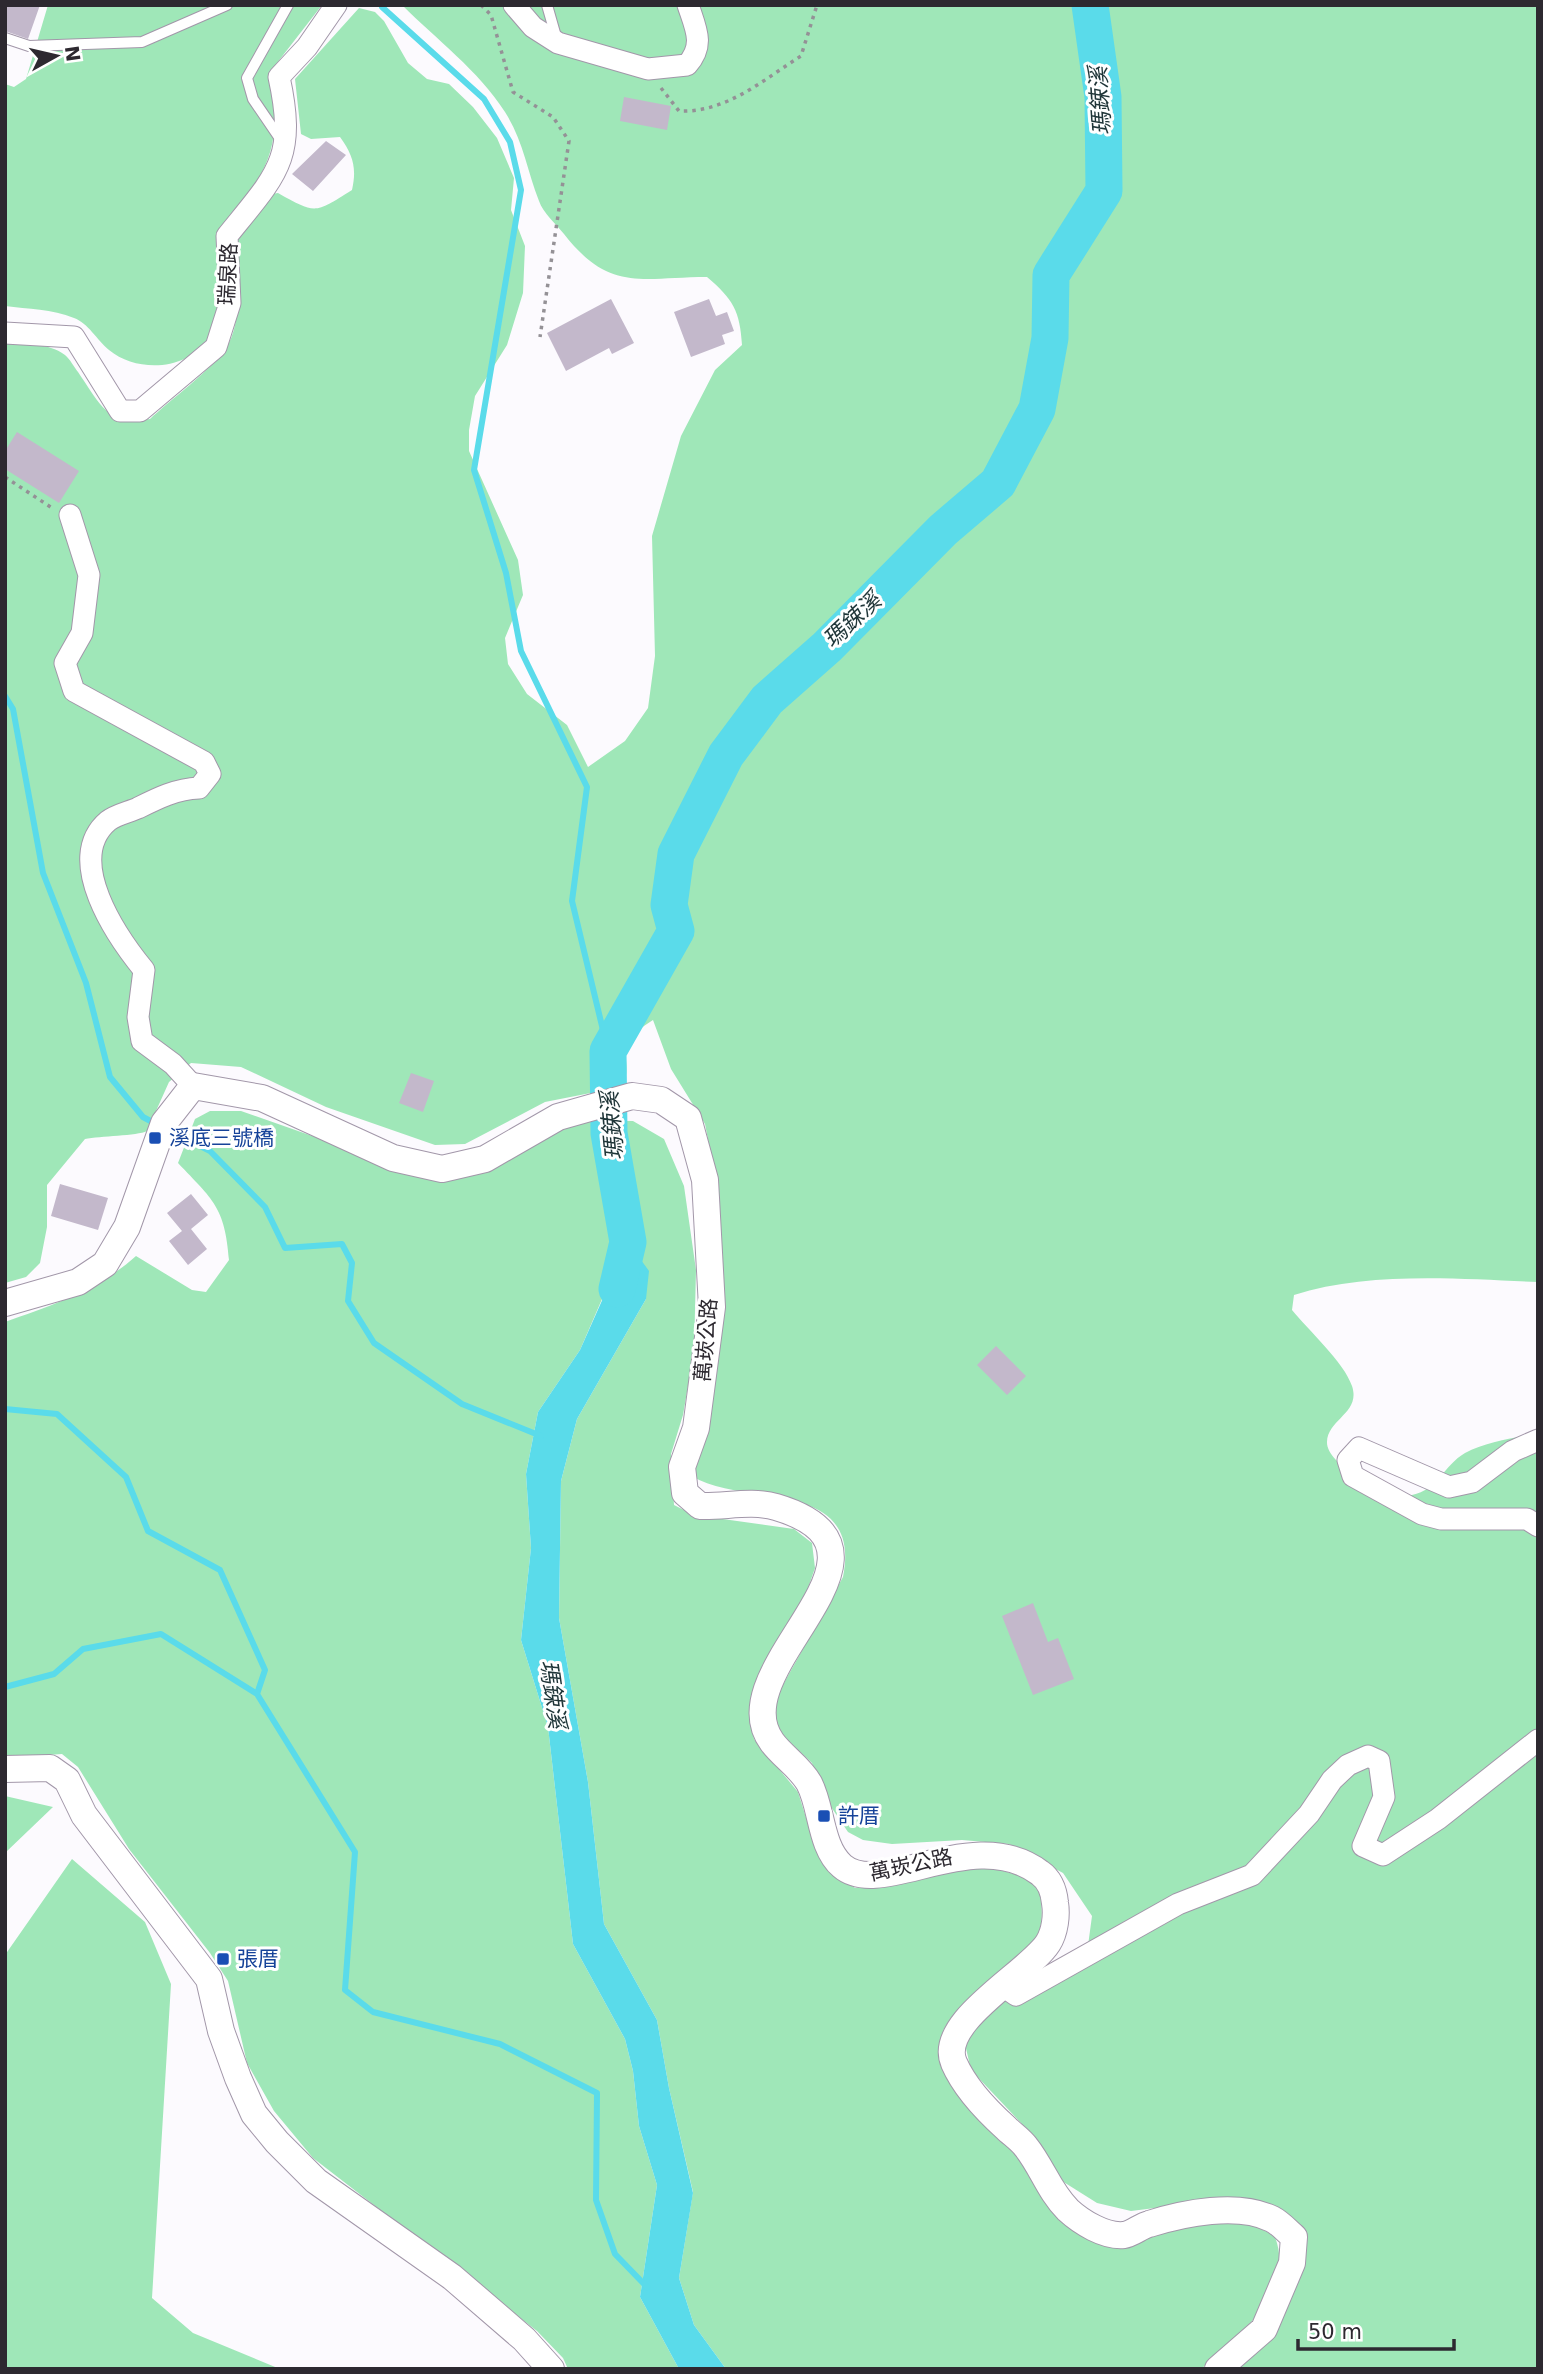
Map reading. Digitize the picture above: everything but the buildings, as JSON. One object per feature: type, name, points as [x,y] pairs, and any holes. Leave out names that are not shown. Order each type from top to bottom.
[{"type":"street","name":"瑞泉路","points":[[5,333],[74,337],[120,411],[140,411],[216,347],[230,303],[227,236],[268,185],[286,148],[288,118],[279,77],[307,47],[336,5]]},
{"type":"street","points":[[514,5],[533,27],[558,43],[648,69],[687,65],[696,55],[700,38],[688,5]]},
{"type":"street","points":[[5,1303],[78,1282],[105,1264],[127,1227],[161,1131],[193,1086],[173,1064],[142,1041],[138,1017],[144,970],[107,920],[92,873],[92,845],[108,821],[180,789],[199,788],[210,774],[204,762],[74,691],[65,663],[82,633],[89,575],[70,515]]},
{"type":"street","name":"萬崁公路","points":[[193,1086],[262,1098],[393,1158],[442,1169],[485,1159],[558,1117],[632,1096],[661,1100],[688,1118],[705,1180],[712,1307],[696,1428],[682,1467],[685,1493],[700,1506],[748,1503],[775,1507],[817,1527],[829,1545],[831,1566],[813,1612],[794,1637],[765,1690],[761,1714],[770,1740],[808,1782],[829,1845],[839,1864],[854,1875],[870,1878],[966,1854],[1002,1858],[1043,1875],[1054,1891],[1057,1916],[1048,1943],[977,2008],[955,2036],[952,2060],[973,2094],[1026,2146],[1045,2182],[1069,2211],[1096,2230],[1123,2235],[1149,2224],[1234,2210],[1272,2219],[1294,2236],[1292,2263],[1264,2329],[1218,2369]]},
{"type":"street","points":[[1538,1440],[1513,1451],[1472,1482],[1449,1487],[1359,1448],[1348,1460],[1353,1476],[1422,1514],[1441,1519],[1527,1519],[1538,1525]]},
{"type":"street","points":[[1003,1986],[1016,1995],[1178,1904],[1252,1875],[1308,1815],[1332,1780],[1348,1765],[1368,1756],[1379,1761],[1384,1797],[1363,1846],[1383,1855],[1438,1819],[1538,1740]]},
{"type":"street","points":[[5,1769],[50,1768],[67,1780],[84,1815],[209,1979],[221,2031],[238,2078],[254,2113],[277,2142],[316,2181],[452,2277],[524,2339],[551,2369]]},
{"type":"lane","points":[[5,38],[29,46],[142,42],[227,5]]},
{"type":"lane","points":[[286,148],[253,99],[247,78],[288,5]]},
{"type":"lane","points":[[547,5],[558,43]]},
{"type":"path","points":[[481,5],[491,15],[513,92],[554,117],[569,141],[540,337]]},
{"type":"path","points":[[648,69],[679,111],[699,112],[723,105],[801,56],[817,5]]},
{"type":"path","points":[[5,477],[53,509],[70,515]]},
{"type":"green space","points":[[48,5],[322,5],[270,72],[275,105],[271,150],[259,178],[225,223],[220,298],[214,326],[199,349],[175,362],[147,365],[133,362],[109,350],[79,320],[49,311],[5,306],[5,84],[14,87],[26,79]]},
{"type":"green space","points":[[402,5],[1538,5],[1538,1282],[1415,1278],[1353,1282],[1294,1295],[1292,1310],[1342,1367],[1352,1386],[1352,1403],[1333,1427],[1327,1442],[1337,1461],[1361,1479],[1390,1492],[1412,1495],[1435,1483],[1458,1458],[1473,1449],[1510,1438],[1538,1434],[1538,2369],[1234,2369],[1306,2247],[1219,2200],[1131,2211],[1097,2203],[1062,2181],[1037,2140],[971,2070],[965,2044],[972,2029],[1034,1977],[1087,1953],[1092,1916],[1063,1873],[1009,1844],[962,1840],[892,1844],[863,1840],[848,1832],[823,1795],[812,1763],[782,1735],[775,1719],[775,1699],[843,1577],[844,1545],[835,1524],[817,1510],[794,1501],[714,1485],[692,1476],[717,1186],[705,1124],[671,1069],[653,1020],[639,1030],[627,1047],[627,1070],[621,1087],[545,1102],[465,1144],[435,1145],[326,1107],[241,1067],[191,1063],[169,1082],[147,1131],[85,1139],[47,1185],[47,1227],[40,1263],[26,1277],[5,1283],[5,343],[44,346],[65,355],[99,403],[114,416],[124,419],[150,419],[211,366],[225,350],[235,324],[238,295],[235,238],[271,194],[278,193],[301,205],[316,208],[323,207],[352,190],[353,162],[340,137],[311,139],[301,134],[295,79],[359,8],[375,12],[384,21],[408,63],[427,79],[449,84],[473,107],[497,138],[514,178],[511,210],[525,246],[523,293],[507,345],[475,396],[469,430],[469,451],[518,560],[523,595],[505,638],[508,664],[527,694],[567,725],[588,767],[625,741],[648,708],[655,656],[652,536],[681,436],[715,370],[742,345],[737,314],[729,299],[707,277],[628,278],[596,266],[581,253],[541,205],[516,133],[505,112],[470,69]]},
{"type":"green space","points":[[210,1111],[241,1111],[392,1164],[537,1142],[582,1120],[633,1121],[664,1139],[684,1186],[696,1270],[694,1351],[683,1415],[671,1454],[674,1505],[694,1515],[794,1529],[812,1543],[815,1568],[801,1608],[756,1680],[750,1712],[754,1739],[798,1792],[813,1840],[828,1869],[855,1888],[983,1865],[1021,1876],[1040,1888],[1041,1921],[1039,1932],[1032,1944],[1022,1957],[953,2016],[943,2031],[940,2051],[1051,2205],[1076,2230],[1091,2239],[1107,2246],[1169,2228],[1214,2221],[1236,2222],[1256,2227],[1275,2237],[1279,2257],[1278,2276],[1271,2294],[1246,2327],[1201,2369],[726,2369],[694,2325],[679,2278],[693,2192],[669,2088],[657,2020],[604,1924],[588,1782],[559,1618],[561,1481],[577,1419],[646,1299],[612,1276],[580,1350],[538,1412],[526,1474],[531,1548],[521,1640],[548,1727],[573,1944],[625,2039],[633,2071],[639,2126],[657,2185],[640,2297],[679,2369],[568,2369],[563,2358],[537,2331],[313,2158],[274,2111],[247,2063],[228,1981],[210,1953],[129,1849],[78,1767],[62,1754],[5,1758],[5,1322],[58,1303],[91,1287],[136,1256],[192,1290],[206,1292],[229,1260],[224,1228],[215,1205],[178,1163],[195,1119]]},
{"type":"green space","points":[[5,1796],[53,1807],[5,1853]]},
{"type":"green space","points":[[72,1859],[145,1922],[171,1984],[152,2298],[193,2333],[280,2369],[5,2369],[5,1955]]},
{"type":"water","name":"瑪鋉溪","points":[[628,1242],[649,1271],[646,1299],[577,1419],[561,1481],[559,1618],[588,1782],[604,1924],[657,2020],[669,2088],[693,2193],[679,2278],[694,2325],[726,2369],[679,2369],[640,2297],[657,2185],[639,2126],[633,2071],[625,2039],[573,1944],[548,1727],[521,1640],[531,1548],[526,1474],[538,1412],[580,1350]]},
{"type":"waterway","name":"瑪鋉溪","points":[[617,1289],[628,1242],[609,1133],[608,1051],[676,931],[669,905],[676,854],[726,755],[767,700],[827,647],[943,530],[998,483],[1037,409],[1050,338],[1051,275],[1104,191],[1103,97],[1090,5]]},
{"type":"waterway","points":[[382,7],[484,99],[510,142],[521,190],[474,470],[506,573],[521,651],[587,787],[572,901],[608,1051]]},
{"type":"waterway","points":[[5,696],[13,709],[43,873],[86,983],[110,1077],[143,1117],[156,1124]]},
{"type":"waterway","points":[[169,1130],[210,1151],[265,1207],[285,1248],[342,1244],[352,1263],[348,1301],[374,1343],[462,1404],[541,1436]]},
{"type":"waterway","points":[[5,1409],[57,1414],[126,1477],[148,1531],[220,1570],[265,1670],[257,1694],[355,1852],[345,1990],[373,2012],[500,2044],[597,2093],[596,2200],[615,2254],[647,2287]]},
{"type":"waterway","points":[[5,1687],[54,1674],[83,1649],[161,1634],[257,1694]]},
{"type":"place","name":"溪底三號橋","points":[[155,1138]]},
{"type":"place","name":"許厝","points":[[824,1816]]},
{"type":"place","name":"張厝","points":[[223,1959]]}]
